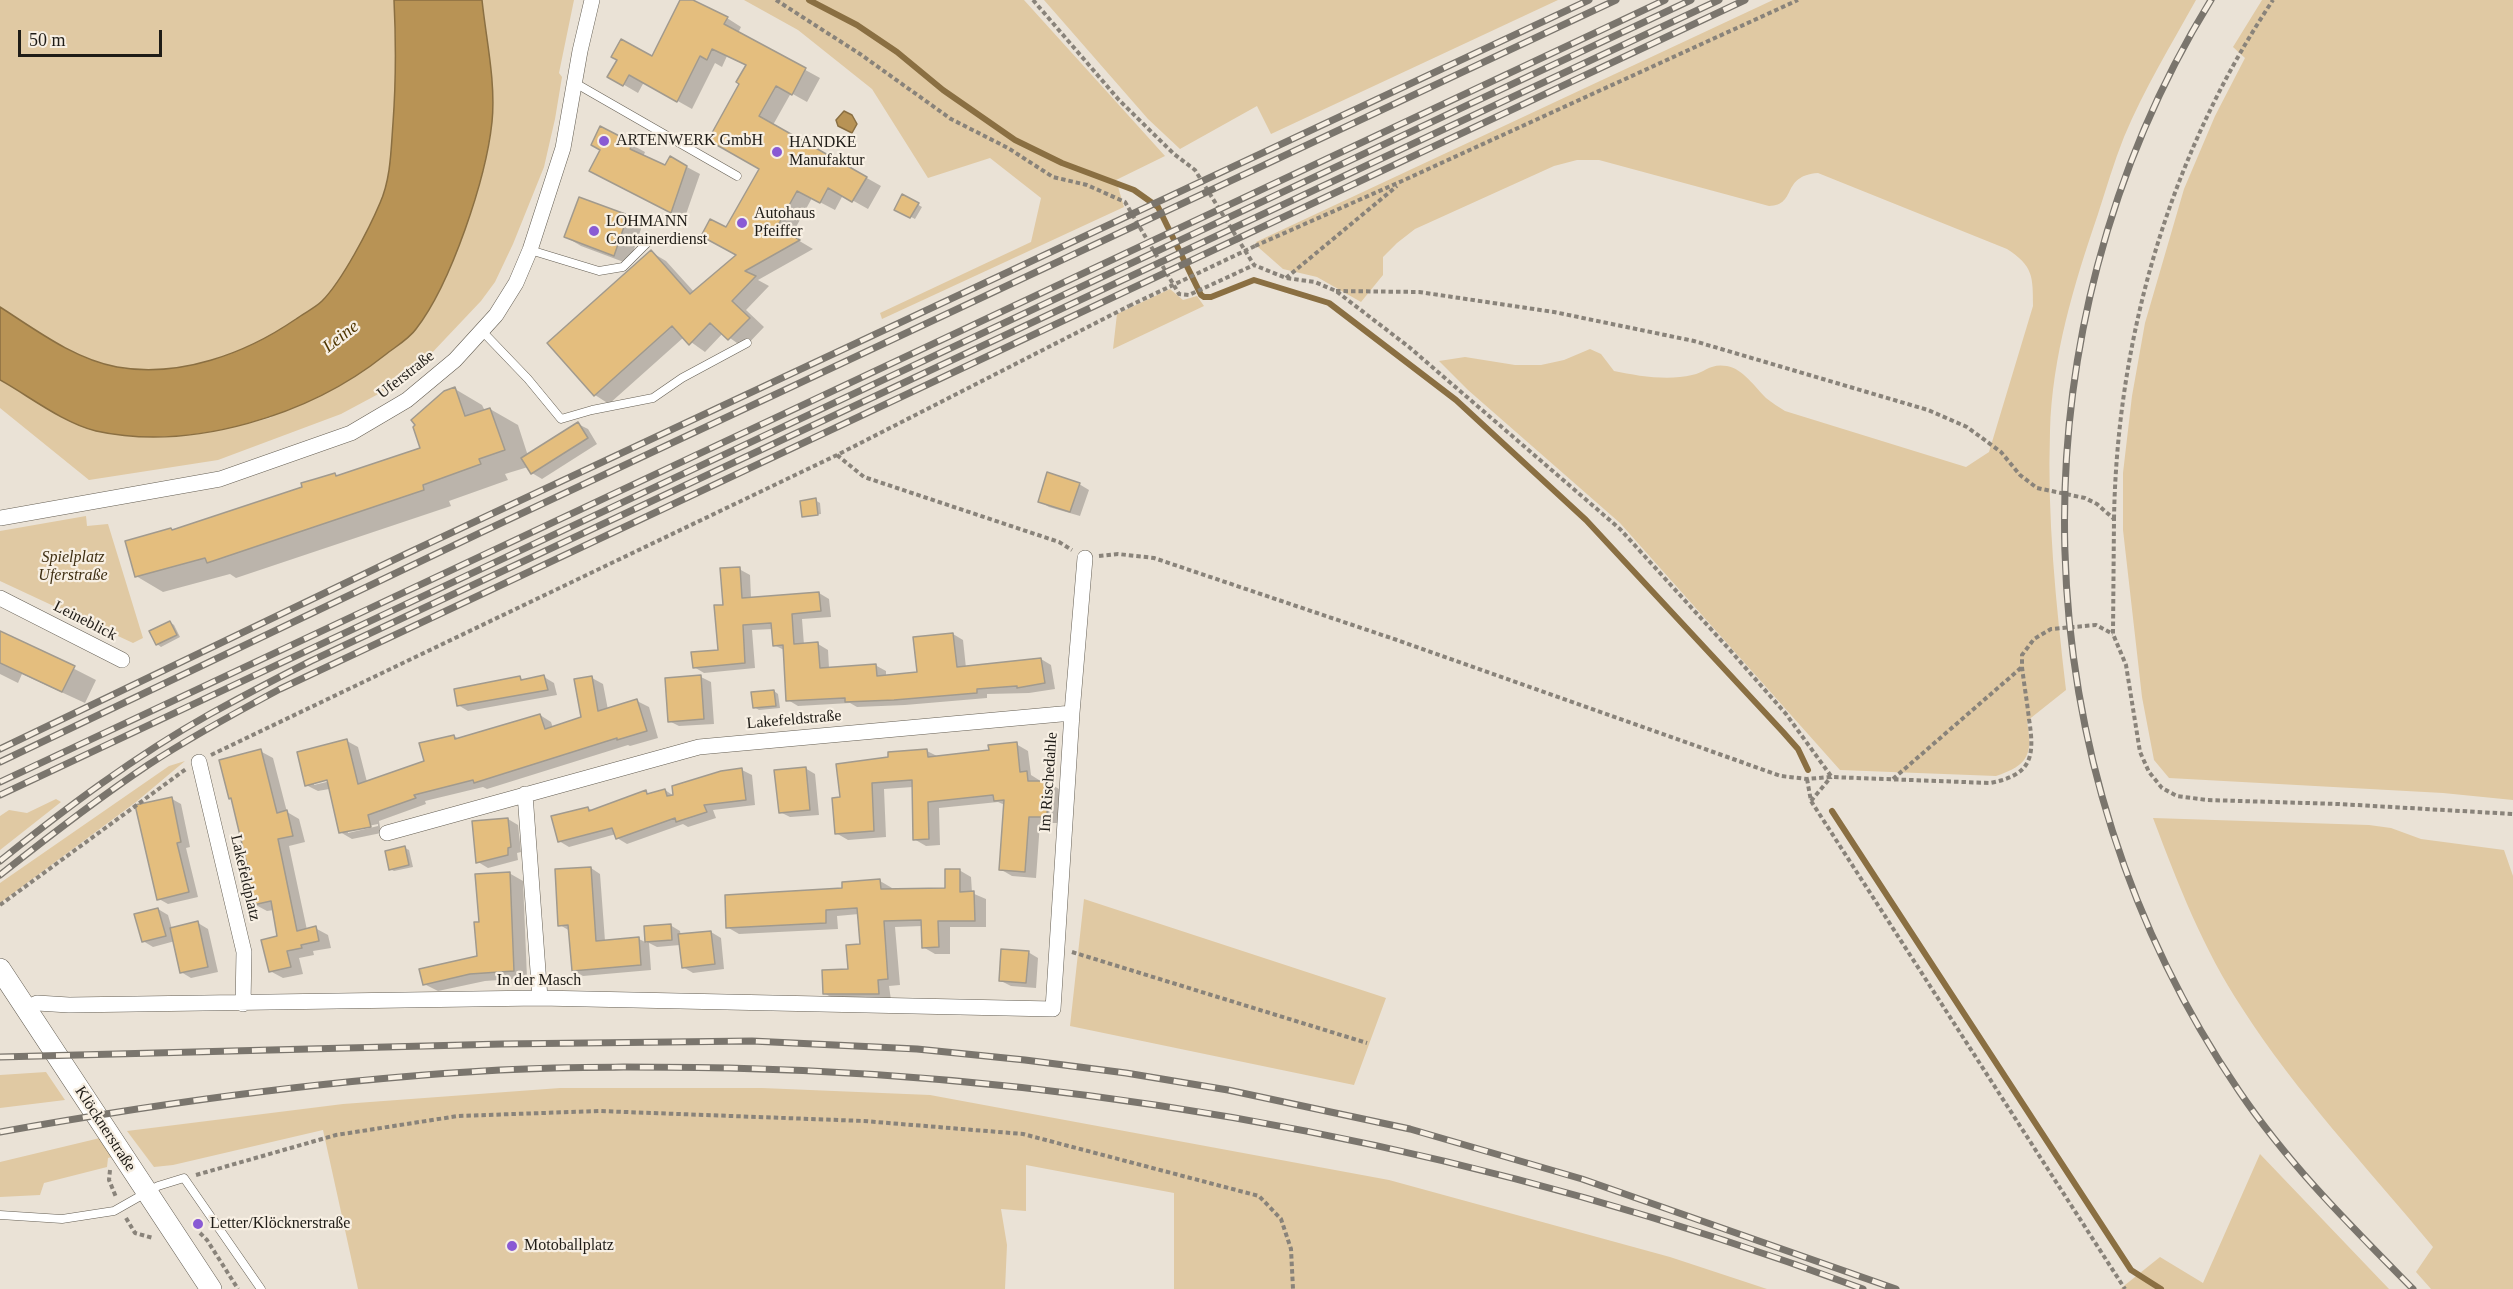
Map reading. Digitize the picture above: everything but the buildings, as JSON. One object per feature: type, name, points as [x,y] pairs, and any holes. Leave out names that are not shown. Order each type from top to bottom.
[{"type":"main road","name":"Klöcknerstraße","points":[[0,969],[211,1289]]},
{"type":"street","name":"Uferstraße","points":[[0,518],[220,479],[351,433],[407,400],[454,360],[483,331],[516,283],[530,250],[563,148],[585,26],[592,0]]},
{"type":"street","name":"Im Rischedahle","points":[[1053,1009],[1072,713],[1085,558]]},
{"type":"street","name":"Leineblick","points":[[0,598],[122,660]]},
{"type":"street","name":"Lakefeldstraße","points":[[387,833],[699,747],[1072,713]]},
{"type":"street","name":"Lakefeldplatz","points":[[199,762],[244,952],[243,1004]]},
{"type":"street","points":[[525,794],[540,999]]},
{"type":"street","name":"In der Masch","points":[[26,1008],[37,1003],[69,1005],[243,1004],[540,999],[1053,1009]]},
{"type":"lane","points":[[575,82],[737,176]]},
{"type":"lane","points":[[530,250],[599,271],[623,267],[651,239]]},
{"type":"lane","points":[[483,331],[528,379],[561,419],[592,410],[653,398],[682,378],[747,343]]},
{"type":"lane","points":[[0,1215],[62,1219],[114,1211],[146,1192],[184,1178],[261,1289]]},
{"type":"path","points":[[776,0],[860,54],[951,119],[1008,148],[1053,177],[1087,185],[1125,202],[1179,294],[1184,296],[1196,292],[1254,265]]},
{"type":"path","points":[[1034,0],[1119,100],[1174,154],[1195,170],[1254,265],[1286,278],[1315,282],[1336,291],[1410,347],[1620,529],[1779,706],[1831,777]]},
{"type":"path","points":[[0,905],[176,775],[230,744],[837,455],[1129,306],[1255,246],[1402,182],[1798,0]]},
{"type":"path","points":[[2273,0],[2240,52],[2206,117],[2177,186],[2153,256],[2124,395],[2115,472],[2113,634],[2127,665],[2140,752],[2150,772],[2162,788],[2177,795],[2207,800],[2339,804],[2513,814]]},
{"type":"path","points":[[1286,278],[1402,182]]},
{"type":"path","points":[[1336,291],[1419,292],[1554,312],[1694,341],[1928,410],[1967,427],[2001,452],[2020,475],[2037,488],[2085,498],[2097,504],[2114,519]]},
{"type":"path","points":[[837,455],[864,477],[1059,542],[1085,558],[1118,554],[1154,558],[1397,640],[1781,776],[1807,779],[1831,777],[1990,783],[2008,780],[2023,769],[2030,759],[2033,744],[2022,655],[2034,639],[2051,628],[2096,625],[2113,634]]},
{"type":"path","points":[[1892,779],[2022,667]]},
{"type":"path","points":[[1811,801],[1831,777]]},
{"type":"path","points":[[1807,779],[1811,801],[2125,1289]]},
{"type":"path","points":[[1057,947],[1367,1043]]},
{"type":"path","points":[[184,1178],[336,1135],[458,1116],[599,1111],[864,1121],[1023,1134],[1258,1196],[1281,1219],[1291,1250],[1293,1289]]},
{"type":"green space","points":[[0,0],[394,0],[396,100],[388,176],[378,210],[364,237],[338,281],[322,301],[276,332],[233,352],[187,366],[140,370],[101,363],[71,351],[0,307]]},
{"type":"green space","points":[[482,0],[574,0],[559,73],[562,77],[555,119],[544,167],[513,244],[495,282],[481,301],[428,357],[384,391],[341,414],[218,460],[89,480],[0,408],[0,380],[70,422],[93,430],[117,434],[173,435],[223,429],[270,418],[435,300],[464,231],[486,154],[492,121],[491,82]]},
{"type":"green space","points":[[744,0],[1024,0],[1165,156],[1116,180],[1124,207],[882,319],[880,313],[1031,242],[1041,198],[990,158],[928,178],[872,89],[798,30]]},
{"type":"green space","points":[[1044,0],[1558,0],[1271,134],[1257,106],[1180,149],[1148,119]]},
{"type":"green space","points":[[1773,0],[2196,0],[2149,84],[2124,137],[2081,267],[2060,348],[2052,403],[2049,463],[2051,528],[2066,690],[2027,721],[2029,750],[2022,762],[1996,776],[1840,770],[1620,523],[1468,390],[1439,361],[1465,357],[1515,365],[1541,365],[1564,360],[1590,349],[1601,354],[1614,371],[1643,376],[1683,377],[1716,366],[1727,366],[1738,371],[1766,398],[1785,411],[1966,467],[1989,452],[2033,306],[2030,273],[2016,255],[2007,249],[1818,173],[1798,179],[1784,201],[1769,206],[1599,160],[1577,160],[1554,166],[1415,229],[1383,257],[1383,275],[1361,302],[1317,277],[1283,269],[1258,247],[1256,242]]},
{"type":"green space","points":[[2262,0],[2513,0],[2513,800],[2443,793],[2169,778],[2154,760],[2142,697],[2123,530],[2123,473],[2132,396],[2145,323],[2184,189],[2215,116],[2245,58],[2233,47]]},
{"type":"green space","points":[[1170,289],[1183,300],[1197,296],[1204,306],[1113,349],[1117,314]]},
{"type":"green space","name":"Spielplatz Uferstraße","points":[[86,516],[87,526],[108,524],[143,638],[133,643],[0,581],[0,531]]},
{"type":"green space","points":[[185,761],[136,802],[0,903],[0,883],[169,766]]},
{"type":"green space","points":[[56,799],[61,802],[0,850],[0,816],[9,810],[27,813]]},
{"type":"green space","points":[[2153,818],[2369,825],[2391,828],[2421,839],[2504,850],[2513,876],[2513,1289],[2431,1289],[2416,1272],[2433,1247],[2309,1101],[2242,1008],[2203,939]]},
{"type":"green space","points":[[1084,899],[1386,998],[1354,1085],[1070,1026]]},
{"type":"green space","points":[[46,1072],[65,1100],[0,1108],[0,1075]]},
{"type":"green space","points":[[560,1088],[762,1088],[930,1095],[1389,1180],[1670,1257],[1767,1289],[1174,1289],[1174,1193],[1026,1165],[1026,1211],[1001,1209],[1007,1245],[1005,1289],[358,1289],[323,1130],[173,1165],[154,1167],[127,1131],[343,1104]]},
{"type":"green space","points":[[100,1138],[112,1157],[108,1158],[107,1167],[44,1183],[40,1195],[0,1197],[0,1162]]},
{"type":"green space","points":[[2260,1154],[2389,1289],[2120,1289],[2160,1257],[2203,1283]]},
{"type":"water","name":"Leine","points":[[394,0],[482,0],[493,92],[492,122],[475,201],[442,286],[429,310],[410,336],[355,376],[322,395],[286,411],[209,432],[171,436],[133,436],[96,431],[59,416],[0,380],[0,307],[71,351],[101,363],[140,370],[187,366],[233,352],[276,332],[322,301],[338,281],[354,254],[384,193],[391,153],[395,92]]},
{"type":"water","points":[[844,111],[852,115],[857,124],[852,133],[838,126],[836,120]]},
{"type":"waterway","points":[[809,0],[857,25],[897,52],[943,90],[1015,140],[1062,163],[1134,190],[1158,207],[1204,297],[1211,297],[1254,280],[1329,303],[1456,400],[1586,520],[1783,732],[1798,749],[1808,770]]},
{"type":"waterway","points":[[1832,811],[2131,1270],[2161,1289]]},
{"type":"railway","points":[[0,749],[408,553],[1589,0]]},
{"type":"railway","points":[[0,762],[482,532],[1616,0]]},
{"type":"railway","points":[[0,782],[1665,0]]},
{"type":"railway","points":[[0,795],[1691,0]]},
{"type":"railway","points":[[0,861],[76,802],[155,747],[210,714],[311,661],[1719,0]]},
{"type":"railway","points":[[0,875],[110,791],[148,765],[280,689],[1745,0]]},
{"type":"railway","points":[[2211,0],[2144,130],[2097,266],[2071,407],[2065,550],[2079,692],[2112,831],[2166,965],[2239,1091],[2258,1118],[2300,1170],[2413,1289]]},
{"type":"railway","points":[[0,1057],[502,1044],[752,1041],[917,1049],[1025,1060],[1126,1073],[1228,1090],[1410,1129],[1582,1179],[1896,1289]]},
{"type":"railway","points":[[0,1132],[249,1093],[374,1079],[529,1069],[729,1068],[874,1075],[1019,1087],[1162,1106],[1305,1131],[1447,1162],[1587,1198],[1726,1241],[1863,1289]]},
{"type":"place","name":"ARTENWERK GmbH","points":[[604,141]]},
{"type":"place","name":"HANDKE Manufaktur","points":[[777,152]]},
{"type":"place","name":"Autohaus Pfeiffer","points":[[742,223]]},
{"type":"place","name":"LOHMANN Containerdienst","points":[[594,231]]},
{"type":"place","name":"Letter/Klöcknerstraße","points":[[198,1224]]},
{"type":"place","name":"Motoballplatz","points":[[512,1246]]}]
